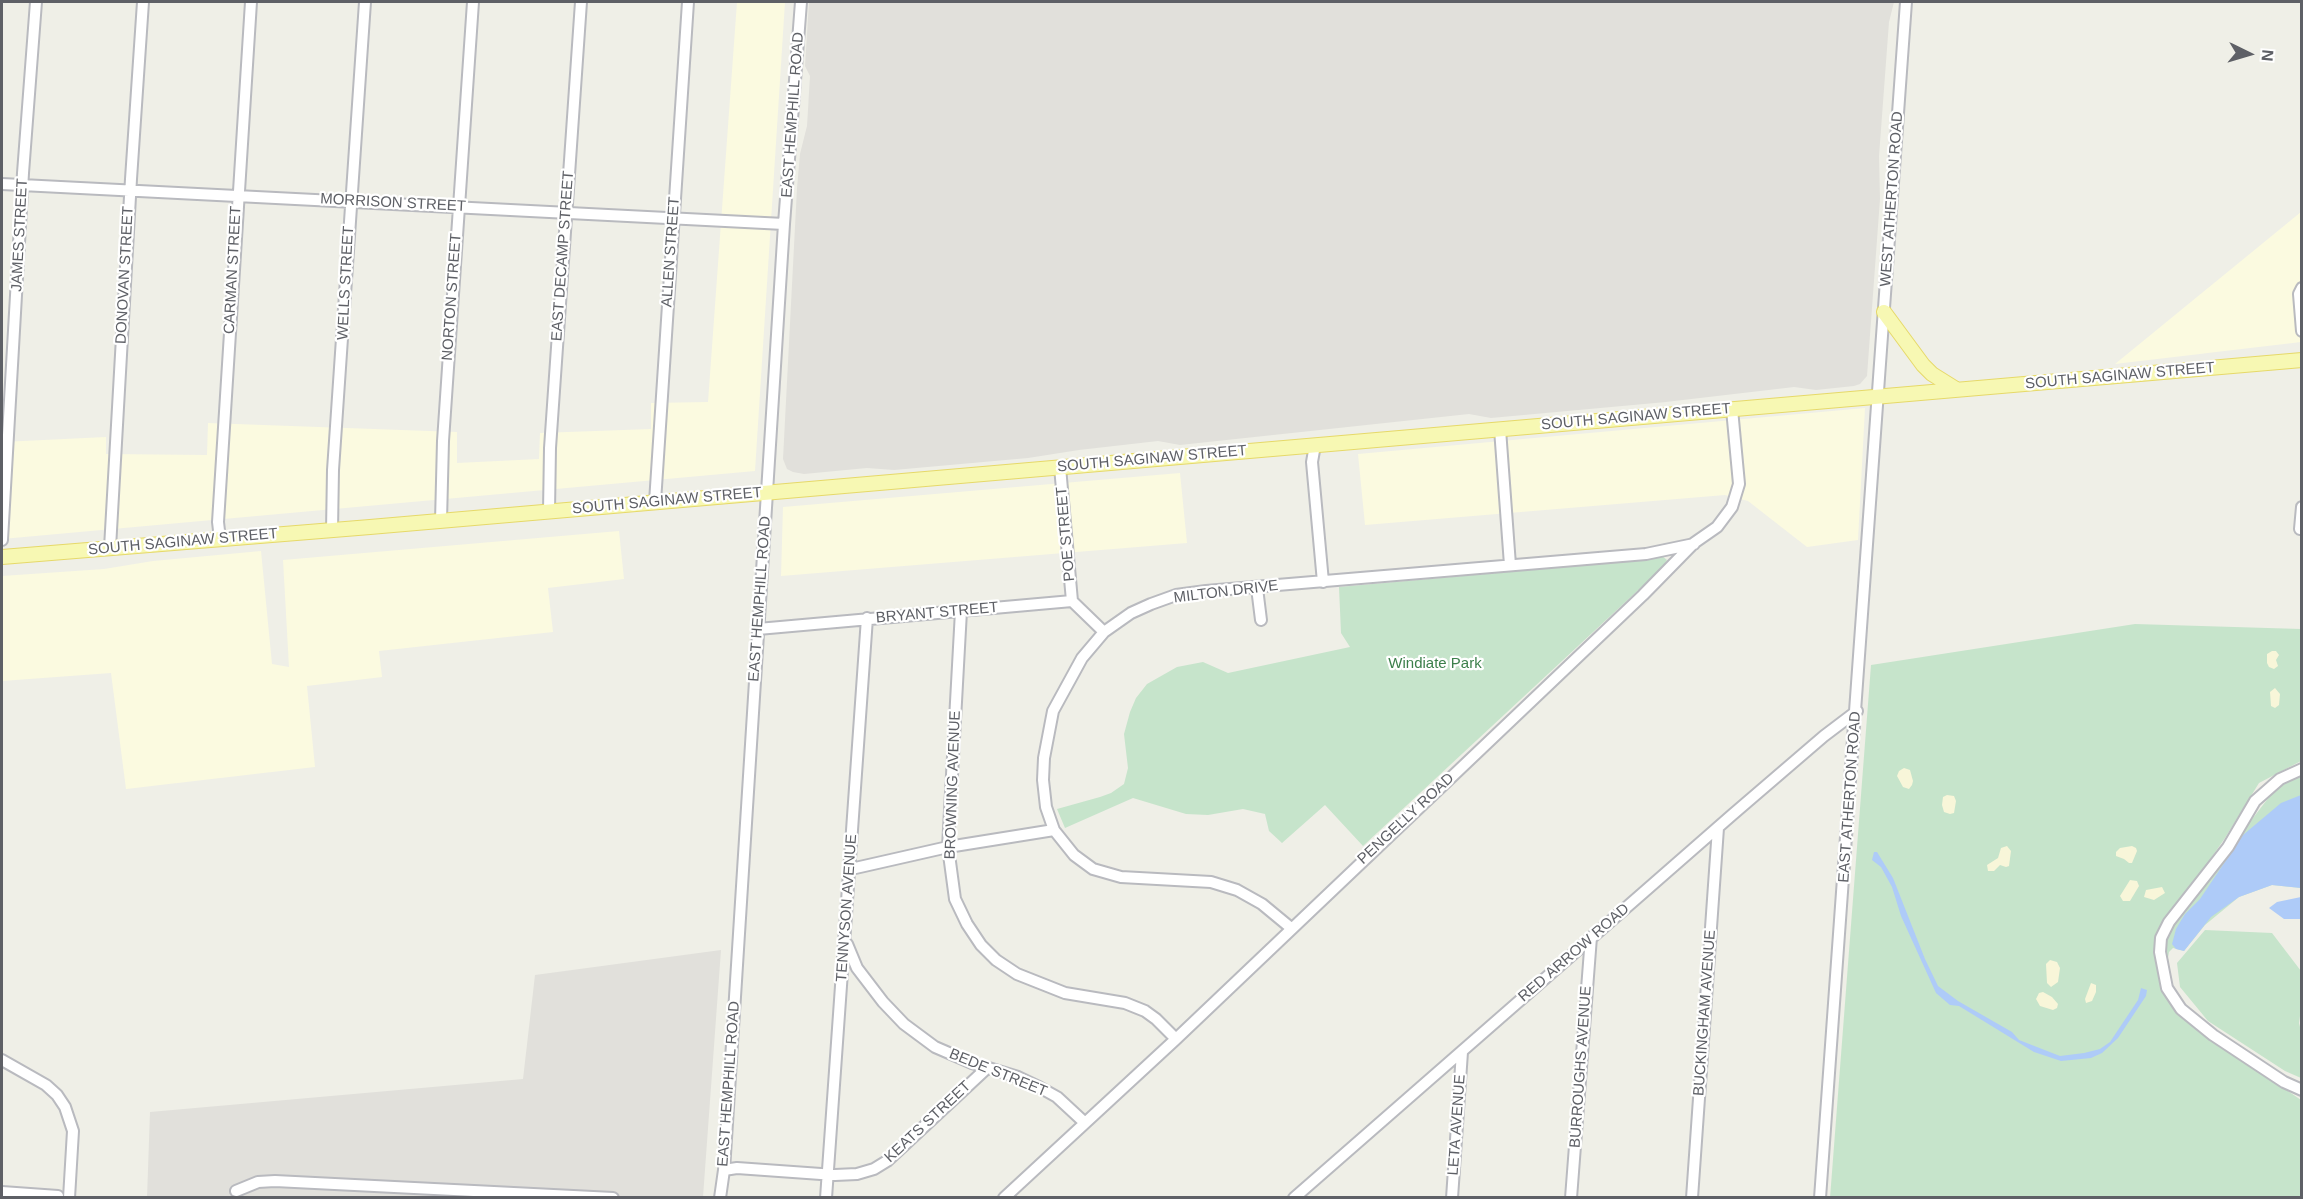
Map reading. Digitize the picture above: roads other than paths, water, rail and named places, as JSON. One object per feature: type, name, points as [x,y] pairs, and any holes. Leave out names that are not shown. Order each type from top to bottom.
[{"type":"main road","points":[[1884,312],[1923,365],[1956,389]]},
{"type":"main road","name":"SOUTH SAGINAW STREET","points":[[2,557],[549,512],[2301,360]]},
{"type":"street","name":"JAMES STREET","points":[[2,540],[36,2]]},
{"type":"street","name":"DONOVAN STREET","points":[[110,548],[143,2]]},
{"type":"street","name":"CARMAN STREET","points":[[220,539],[218,522],[251,2]]},
{"type":"street","name":"WELLS STREET","points":[[332,530],[331,512],[365,2]]},
{"type":"street","name":"NORTON STREET","points":[[441,521],[443,441],[473,2]]},
{"type":"street","name":"EAST DECAMP STREET","points":[[549,512],[550,448],[580,2]]},
{"type":"street","name":"ALLEN STREET","points":[[655,502],[688,2]]},
{"type":"street","name":"EAST HEMPHILL ROAD","points":[[720,1197],[724,1170],[784,224],[801,2]]},
{"type":"street","name":"WEST ATHERTON ROAD","points":[[1879,396],[1906,2]]},
{"type":"street","name":"MORRISON STREET","points":[[2,184],[784,224]]},
{"type":"street","points":[[2301,288],[2299,294],[2301,331]]},
{"type":"street","name":"EAST ATHERTON ROAD","points":[[1821,1197],[1879,396]]},
{"type":"street","name":"PENGELLY ROAD","points":[[1004,1197],[1176,1039],[1290,928],[1643,595],[1694,543],[1717,527],[1732,507],[1740,484],[1732,409]]},
{"type":"street","points":[[1500,429],[1510,565]]},
{"type":"street","points":[[1315,445],[1312,462],[1323,582]]},
{"type":"street","name":"POE STREET","points":[[1060,467],[1072,601]]},
{"type":"street","points":[[2300,529],[2301,507]]},
{"type":"street","name":"MILTON DRIVE","points":[[1290,928],[1262,904],[1237,890],[1211,882],[1121,878],[1093,869],[1074,855],[1054,830],[1046,807],[1043,780],[1044,758],[1053,711],[1082,658],[1104,632],[1131,613],[1176,596],[1206,591],[1647,554],[1694,543]]},
{"type":"street","points":[[1257,588],[1261,620]]},
{"type":"street","points":[[1072,601],[1104,632]]},
{"type":"street","name":"BRYANT STREET","points":[[758,629],[1072,601]]},
{"type":"street","name":"BROWNING AVENUE","points":[[961,611],[948,847],[955,899],[967,924],[981,945],[996,960],[1017,974],[1065,993],[1125,1003],[1145,1011],[1167,1028],[1176,1039]]},
{"type":"street","name":"TENNYSON AVENUE","points":[[826,1197],[867,618]]},
{"type":"street","name":"RED ARROW ROAD","points":[[1294,1197],[1591,937],[1824,736],[1857,711]]},
{"type":"street","points":[[2301,769],[2280,779],[2255,801],[2228,848],[2169,921],[2161,938],[2160,952],[2167,988],[2181,1009],[2213,1035],[2284,1082],[2301,1090]]},
{"type":"street","name":"BUCKINGHAM AVENUE","points":[[1692,1197],[1718,828]]},
{"type":"street","points":[[851,869],[948,847],[1054,830]]},
{"type":"street","name":"BURROUGHS AVENUE","points":[[1571,1197],[1591,937]]},
{"type":"street","name":"BEDE STREET","points":[[845,941],[856,968],[882,1002],[904,1024],[935,1047],[1039,1087],[1057,1097],[1084,1122]]},
{"type":"street","name":"LETA AVENUE","points":[[1452,1197],[1462,1052]]},
{"type":"street","points":[[2,1060],[46,1085],[57,1095],[65,1107],[73,1131],[64,1197],[2,1192]]},
{"type":"street","name":"KEATS STREET","points":[[724,1170],[737,1168],[828,1173],[835,1176],[857,1174],[874,1169],[887,1161],[987,1068]]},
{"type":"street","points":[[236,1191],[258,1182],[275,1181],[613,1197]]},
{"type":"water","points":[[2301,795],[2301,888],[2272,885],[2239,897],[2211,917],[2184,951],[2176,949],[2172,944],[2176,929],[2185,914],[2200,899],[2243,835],[2281,803]]},
{"type":"water","points":[[1874,852],[1877,852],[1893,878],[1938,986],[1958,1001],[2012,1032],[2019,1040],[2060,1056],[2100,1049],[2110,1042],[2138,1000],[2141,988],[2147,990],[2146,996],[2118,1038],[2102,1053],[2091,1058],[2061,1061],[2034,1052],[1959,1006],[1950,1005],[1936,993],[1901,916],[1892,887],[1881,867],[1872,860]]},
{"type":"water","points":[[2301,897],[2301,919],[2284,919],[2269,908],[2277,902]]},
{"type":"park label","name":"Windiate Park","points":[[1435,664]]}]
